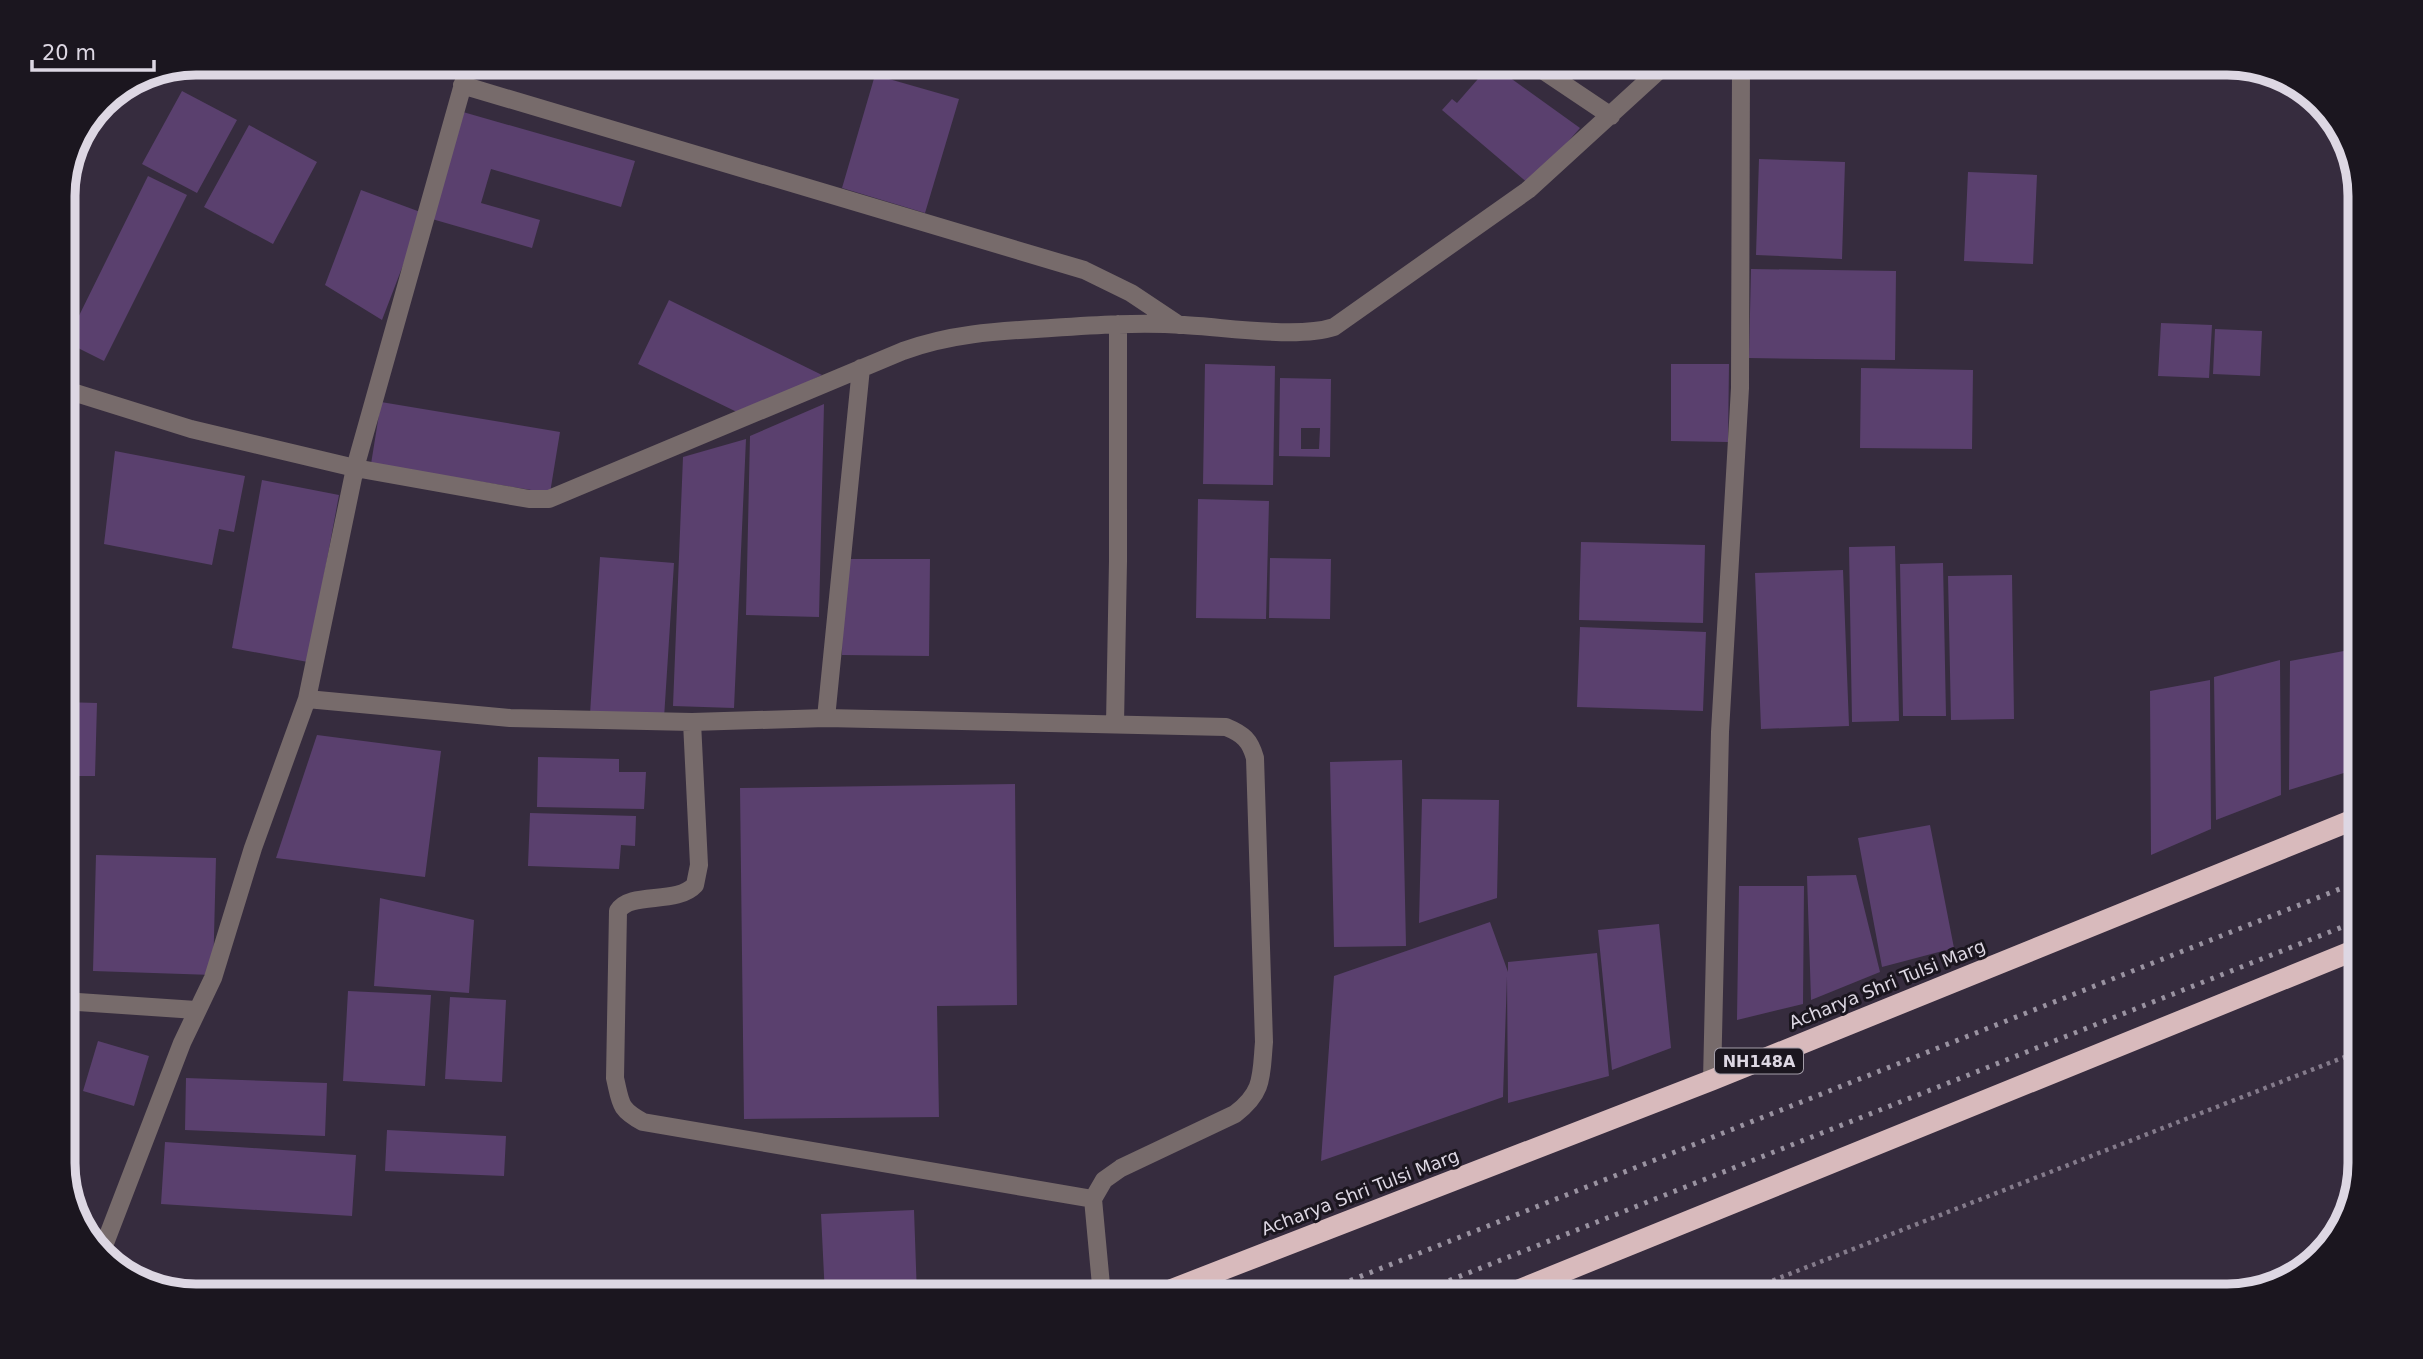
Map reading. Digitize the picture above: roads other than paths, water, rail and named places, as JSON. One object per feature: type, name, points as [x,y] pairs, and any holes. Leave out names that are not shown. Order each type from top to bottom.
[{"type":"highway","name":"Acharya Shri Tulsi Marg","points":[[1186,1284],[1712,1080],[2348,822]]},
{"type":"highway","points":[[1534,1284],[2348,953]]},
{"type":"street","points":[[105,1242],[181,1043],[213,978],[253,848],[307,699],[355,468],[465,75]]},
{"type":"street","points":[[1550,75],[1611,116]]},
{"type":"street","points":[[76,393],[142,416],[355,468],[529,499],[549,499],[927,342],[954,336],[988,331],[1118,324],[1302,332],[1323,331],[1334,327],[1528,190],[1654,75]]},
{"type":"street","points":[[1712,1080],[1720,732],[1740,388],[1741,75]]},
{"type":"street","points":[[462,85],[1084,270],[1131,293],[1179,325]]},
{"type":"street","points":[[1115,724],[1118,324]]},
{"type":"street","points":[[826,718],[861,369]]},
{"type":"street","points":[[307,699],[510,718],[692,722],[826,718],[1226,727],[1241,733],[1251,743],[1255,758],[1264,1042],[1260,1085],[1251,1102],[1235,1114],[1121,1168],[1104,1180],[1093,1199],[1101,1284]]},
{"type":"street","points":[[692,722],[699,865],[695,885],[682,894],[625,904],[618,911],[615,1078],[620,1101],[627,1114],[643,1122],[1093,1199]]},
{"type":"street","points":[[76,1002],[196,1010]]},
{"type":"railway","points":[[1341,1284],[2348,886]]},
{"type":"railway","points":[[1440,1284],[2348,925]]}]
